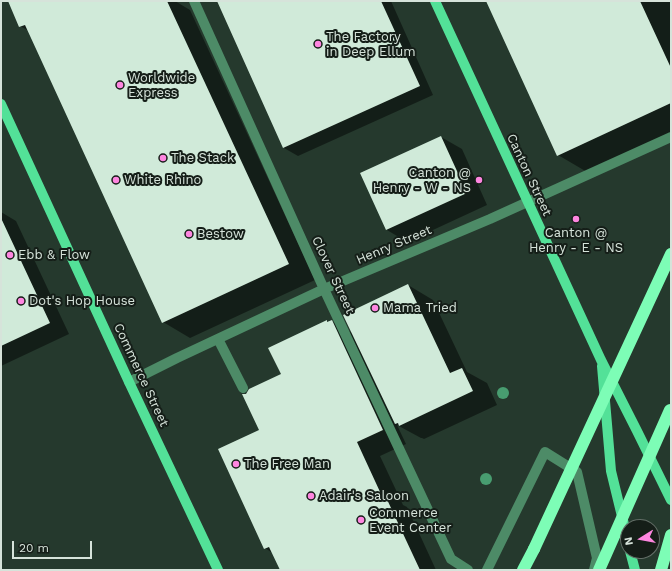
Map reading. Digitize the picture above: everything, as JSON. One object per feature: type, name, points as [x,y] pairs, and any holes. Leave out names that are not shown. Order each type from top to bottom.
[{"type":"highway","points":[[523,570],[671,254]]},
{"type":"highway","points":[[599,570],[671,408]]},
{"type":"highway","points":[[661,570],[671,535]]},
{"type":"highway","points":[[529,570],[534,549]]},
{"type":"main road","name":"Canton Street","points":[[435,1],[601,360],[671,500]]},
{"type":"main road","name":"Commerce Street","points":[[1,104],[5,121],[218,570]]},
{"type":"main road","name":"Canton Street","points":[[601,360],[611,471],[623,519]]},
{"type":"main road","points":[[632,559],[635,570]]},
{"type":"street","name":"Clover Street","points":[[194,1],[324,289],[451,560],[468,570]]},
{"type":"street","name":"Henry Street","points":[[129,382],[324,289],[490,219],[671,137]]},
{"type":"street","points":[[218,339],[244,388]]},
{"type":"street","points":[[487,570],[545,452],[577,472],[597,558],[594,570]]},
{"type":"building","name":"The Stack","points":[[8,1],[167,1],[289,264],[162,323],[25,25],[19,27]]},
{"type":"building","name":"The Factory in Deep Ellum","points":[[217,1],[381,1],[420,86],[283,148]]},
{"type":"building","points":[[486,1],[640,1],[671,68],[671,103],[557,156]]},
{"type":"building","points":[[441,136],[467,193],[386,230],[360,173]]},
{"type":"building","name":"Dot's Hop House","points":[[1,218],[50,323],[1,346]]},
{"type":"building","points":[[408,284],[450,373],[462,368],[473,391],[399,426],[398,423],[395,424],[343,315]]},
{"type":"building","points":[[327,320],[327,322],[332,320],[383,430],[357,442],[381,494],[384,493],[420,570],[280,570],[269,547],[264,549],[218,449],[259,430],[242,394],[246,394],[249,389],[281,374],[268,348]]},
{"type":"place","name":"The Factory in Deep Ellum","points":[[318,44]]},
{"type":"place","name":"Worldwide Express","points":[[120,85]]},
{"type":"place","name":"The Stack","points":[[163,158]]},
{"type":"place","name":"White Rhino","points":[[116,180]]},
{"type":"place","name":"Canton @ Henry - W - NS","points":[[479,180]]},
{"type":"place","name":"Canton @ Henry - E - NS","points":[[576,219]]},
{"type":"place","name":"Bestow","points":[[189,234]]},
{"type":"place","name":"Ebb & Flow","points":[[10,255]]},
{"type":"place","name":"Dot's Hop House","points":[[21,301]]},
{"type":"place","name":"Mama Tried","points":[[375,308]]},
{"type":"place","name":"The Free Man","points":[[236,464]]},
{"type":"place","name":"Adair's Saloon","points":[[311,496]]},
{"type":"place","name":"Commerce Event Center","points":[[361,520]]}]
